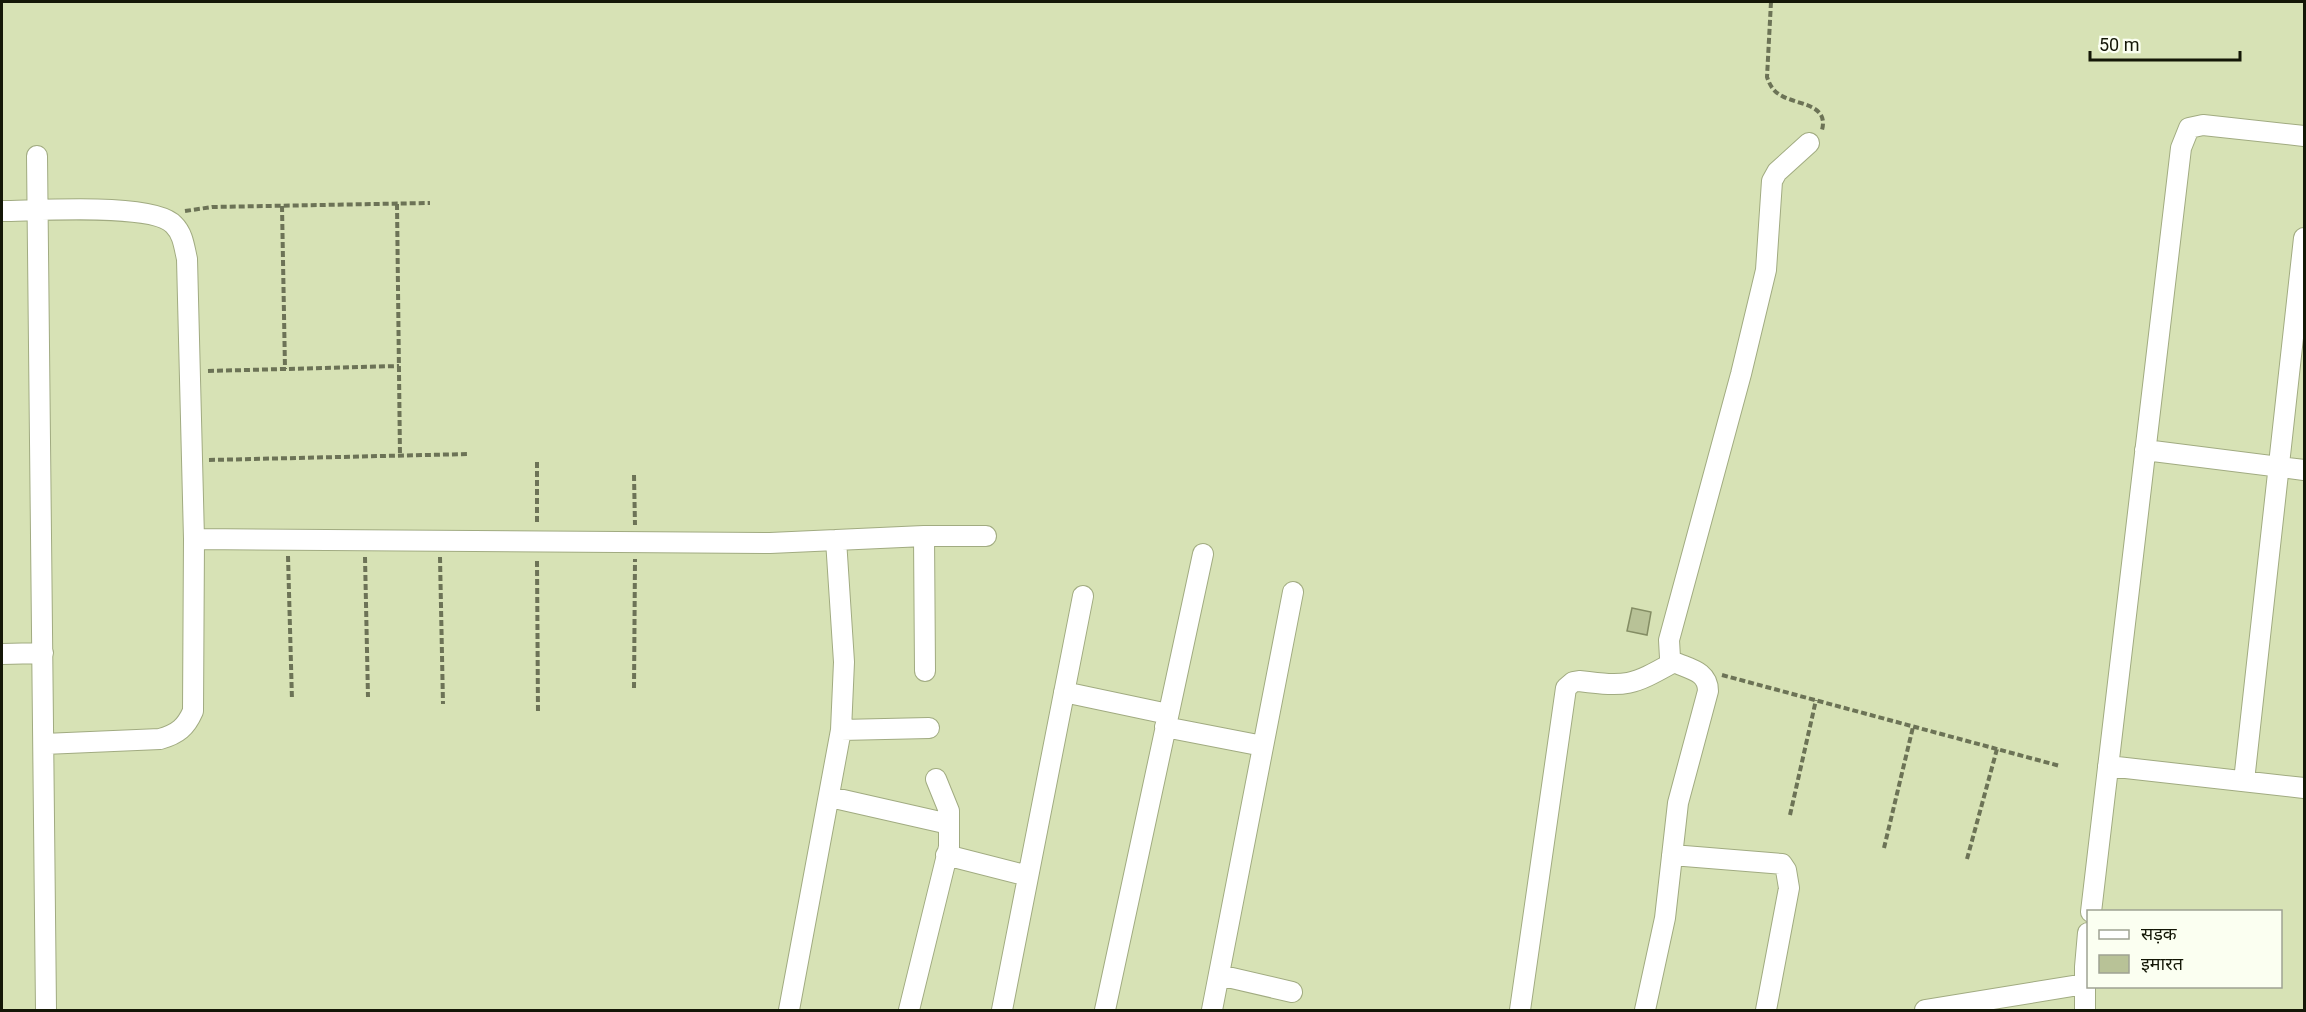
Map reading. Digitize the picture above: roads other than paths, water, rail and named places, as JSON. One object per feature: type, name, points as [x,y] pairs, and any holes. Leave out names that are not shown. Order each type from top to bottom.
[{"type":"street","points":[[2091,910],[2181,148],[2189,128],[2203,125],[2304,136]]},
{"type":"street","points":[[1645,1011],[1665,918],[1678,802],[1708,691],[1705,676],[1670,658],[1669,640],[1741,374],[1766,270],[1772,181],[1777,172],[1809,143]]},
{"type":"street","points":[[38,156],[46,1011]]},
{"type":"street","points":[[2,211],[147,212],[173,223],[182,237],[187,259],[194,539],[193,711],[182,730],[160,739],[44,744]]},
{"type":"street","points":[[2244,781],[2304,238]]},
{"type":"street","points":[[2145,450],[2304,470]]},
{"type":"street","points":[[194,539],[770,543],[924,536],[986,536]]},
{"type":"street","points":[[924,536],[925,670]]},
{"type":"street","points":[[789,1011],[841,730],[844,662],[836,540]]},
{"type":"street","points":[[1105,1011],[1203,554]]},
{"type":"street","points":[[1212,1011],[1293,592]]},
{"type":"street","points":[[1002,1011],[1083,596]]},
{"type":"street","points":[[2,654],[42,653]]},
{"type":"street","points":[[1520,1011],[1566,688],[1573,682],[1580,681],[1625,685],[1639,682],[1674,662]]},
{"type":"street","points":[[1064,692],[1263,746]]},
{"type":"street","points":[[841,730],[929,728]]},
{"type":"street","points":[[2108,766],[2304,788]]},
{"type":"street","points":[[909,1011],[946,855],[949,811],[936,779]]},
{"type":"street","points":[[830,797],[949,824]]},
{"type":"street","points":[[946,855],[1028,876]]},
{"type":"street","points":[[1672,855],[1782,864],[1786,870],[1789,888],[1766,1011]]},
{"type":"street","points":[[2085,1011],[2087,950]]},
{"type":"street","points":[[1219,975],[1292,992]]},
{"type":"street","points":[[1925,1011],[2085,984]]}]
